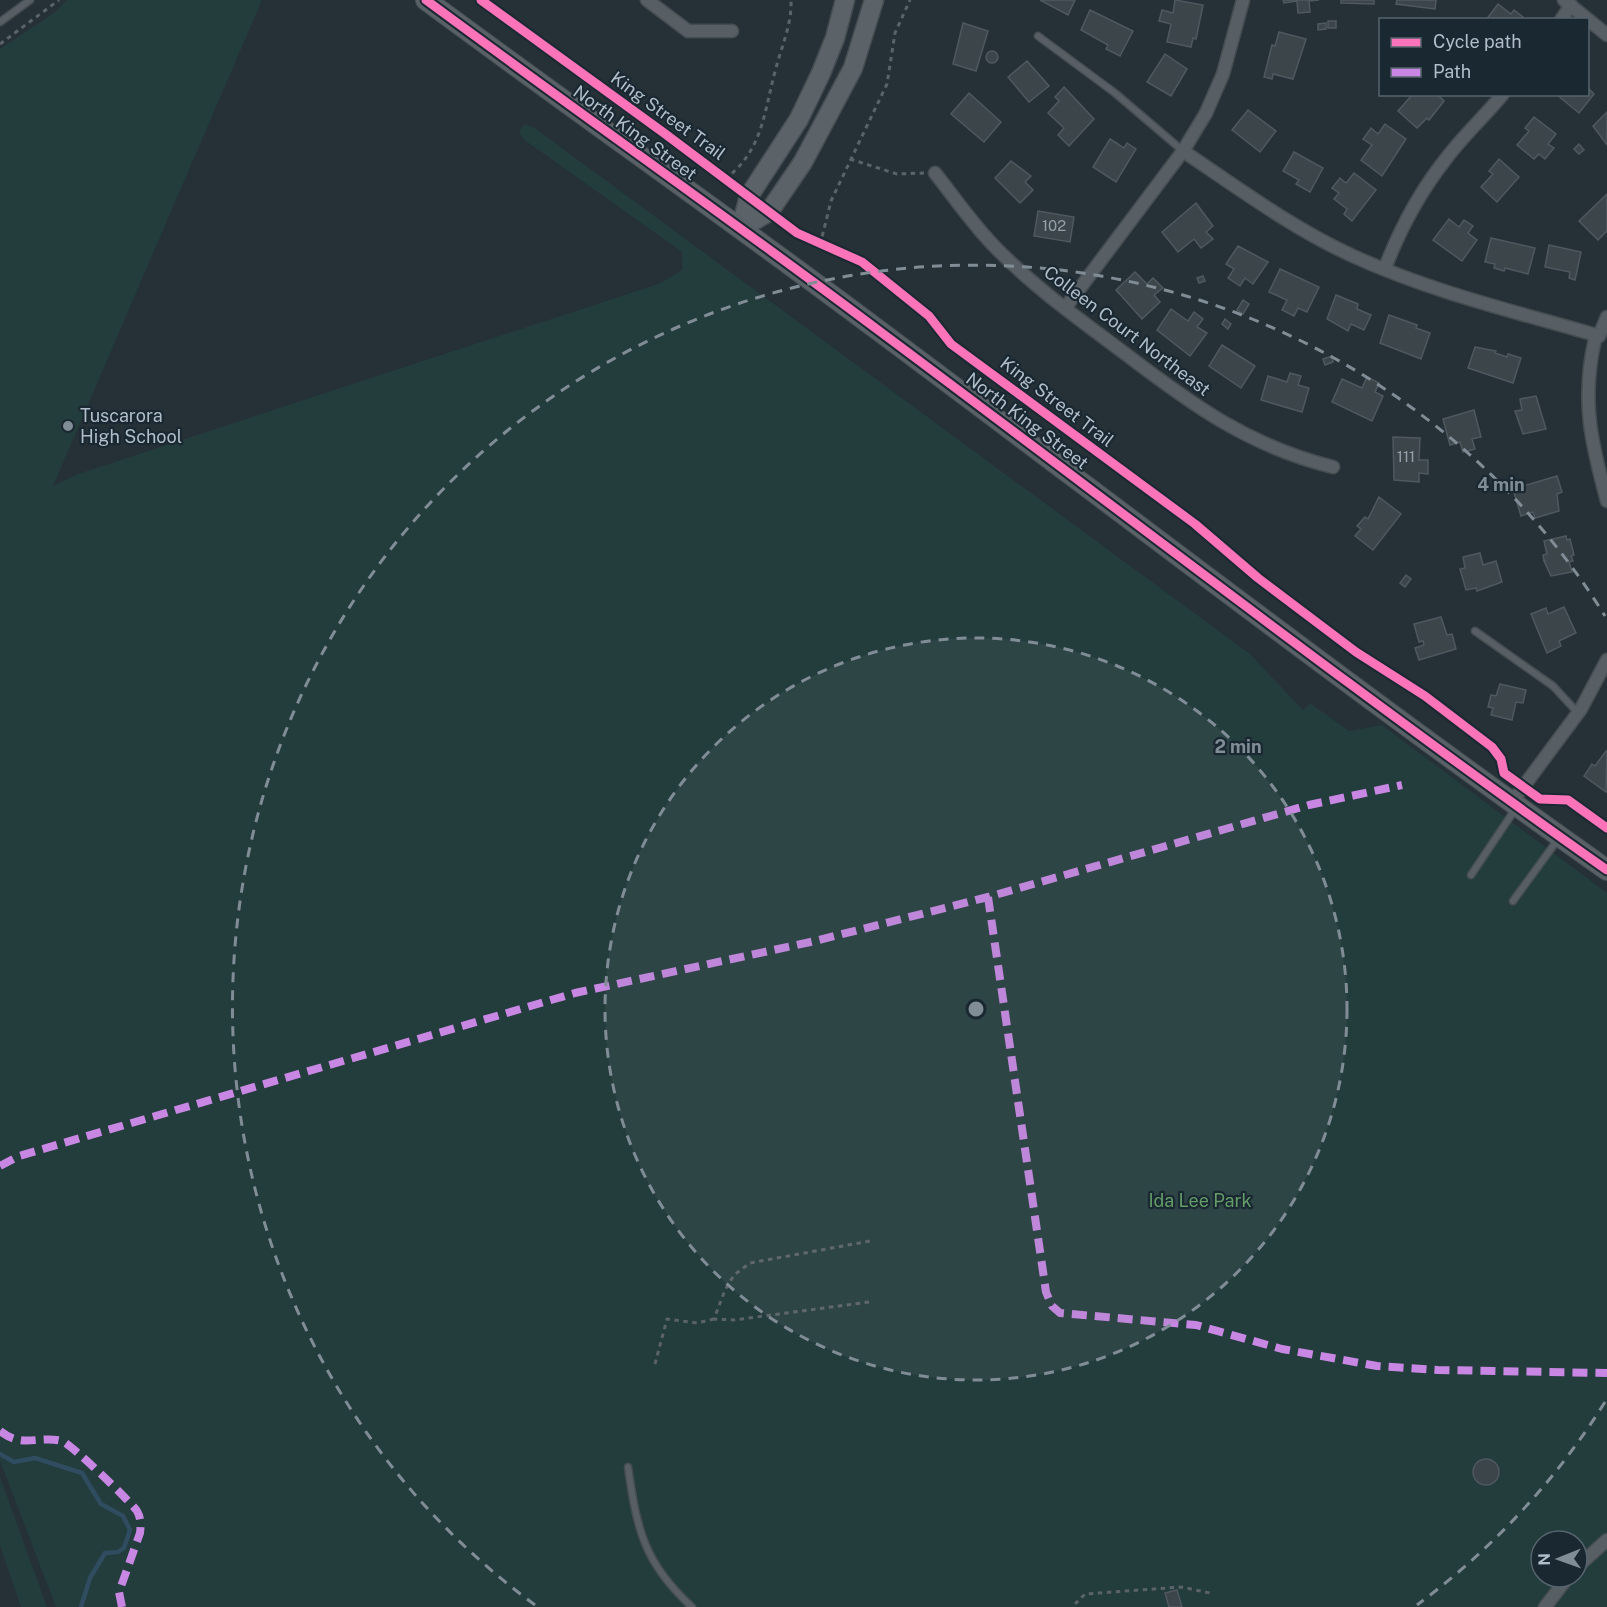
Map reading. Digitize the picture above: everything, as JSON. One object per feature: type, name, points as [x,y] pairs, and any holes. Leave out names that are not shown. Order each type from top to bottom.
[{"type":"main road","name":"North King Street","points":[[426,0],[636,155],[741,228],[1607,870]]},
{"type":"main road","points":[[741,228],[749,196],[799,118],[821,73],[835,38],[845,0]]},
{"type":"main road","points":[[741,228],[769,212],[803,162],[853,68],[874,0]]},
{"type":"street","points":[[647,0],[688,31],[732,32]]},
{"type":"street","points":[[1065,308],[1183,150],[1206,113],[1223,74],[1243,0]]},
{"type":"street","points":[[1562,18],[1567,2],[1586,18]]},
{"type":"street","points":[[1589,20],[1607,35]]},
{"type":"street","points":[[1385,268],[1400,231],[1427,185],[1446,158],[1501,96]]},
{"type":"street","points":[[1183,150],[1297,227],[1354,257],[1456,294],[1599,336]]},
{"type":"street","name":"Colleen Court Northeast","points":[[935,173],[995,247],[1065,308],[1213,418],[1280,452],[1333,467]]},
{"type":"street","points":[[1607,317],[1599,336],[1595,339],[1589,365],[1587,412],[1592,446],[1607,501]]},
{"type":"street","points":[[1515,804],[1592,692],[1607,660]]},
{"type":"street","points":[[1589,1556],[1607,1540]]},
{"type":"street","points":[[1545,1607],[1559,1589]]},
{"type":"lane","points":[[0,22],[30,0]]},
{"type":"lane","points":[[1038,36],[1115,93],[1183,150]]},
{"type":"lane","points":[[1475,631],[1553,686],[1578,713]]},
{"type":"lane","points":[[1472,875],[1515,804]]},
{"type":"lane","points":[[1513,901],[1560,837]]},
{"type":"lane","points":[[628,1467],[637,1524],[647,1549],[666,1583],[692,1607]]},
{"type":"path","points":[[0,44],[59,0]]},
{"type":"path","points":[[725,179],[741,167],[753,147],[764,120],[775,69],[790,24],[791,0]]},
{"type":"path","points":[[819,244],[831,201],[886,84],[895,33],[910,0]]},
{"type":"path","points":[[850,159],[897,174],[935,173]]},
{"type":"path","points":[[714,1319],[729,1282],[750,1263],[870,1241]]},
{"type":"path","points":[[655,1364],[667,1319],[697,1323],[714,1319],[734,1320],[869,1302]]},
{"type":"path","points":[[1075,1604],[1085,1594],[1181,1587],[1210,1593]]},
{"type":"green space","name":"Ida Lee Park","points":[[67,0],[262,0],[53,486],[78,474],[661,283],[682,270],[682,252],[523,139],[519,131],[525,124],[536,129],[1250,654],[1303,710],[1310,703],[1349,731],[1382,725],[1607,893],[1607,1607],[56,1607],[0,1461],[0,49],[54,13]]},
{"type":"green space","points":[[0,1477],[47,1607],[21,1607],[0,1546]]},
{"type":"building","points":[[1040,0],[1075,0],[1068,15]]},
{"type":"building","points":[[1175,0],[1203,5],[1196,39],[1193,38],[1191,47],[1167,42],[1171,24],[1159,21],[1162,10],[1173,13]]},
{"type":"building","points":[[1283,0],[1319,0],[1309,1],[1310,12],[1298,13],[1297,1],[1284,3]]},
{"type":"building","points":[[1341,0],[1374,0],[1374,4],[1341,3]]},
{"type":"building","points":[[1397,0],[1436,0],[1435,9],[1396,4]]},
{"type":"building","points":[[1498,4],[1511,14],[1514,10],[1523,17],[1522,18],[1488,18]]},
{"type":"building","points":[[1090,10],[1133,31],[1120,56],[1106,49],[1108,45],[1081,30]]},
{"type":"building","points":[[1328,21],[1336,21],[1336,28],[1328,28]]},
{"type":"building","points":[[963,23],[988,31],[976,71],[953,64]]},
{"type":"building","points":[[1326,23],[1326,29],[1318,30],[1318,24]]},
{"type":"building","points":[[1279,32],[1306,39],[1293,79],[1273,74],[1272,79],[1264,77],[1272,45],[1275,46]]},
{"type":"building","points":[[994,51],[997,52],[997,62],[990,63],[987,62],[986,55],[987,52]]},
{"type":"building","points":[[1165,54],[1187,69],[1171,96],[1147,82]]},
{"type":"building","points":[[1027,61],[1049,86],[1029,102],[1008,77]]},
{"type":"building","points":[[1064,87],[1094,119],[1069,146],[1058,135],[1064,128],[1048,113],[1059,101],[1055,97]]},
{"type":"building","points":[[1589,89],[1594,94],[1579,113],[1558,96],[1589,96]]},
{"type":"building","points":[[969,93],[1001,122],[984,142],[951,114]]},
{"type":"building","points":[[1411,96],[1439,96],[1444,101],[1429,120],[1427,118],[1417,128],[1398,111]]},
{"type":"building","points":[[1248,110],[1276,131],[1260,152],[1232,130]]},
{"type":"building","points":[[1607,112],[1607,145],[1593,126]]},
{"type":"building","points":[[1534,117],[1556,134],[1548,144],[1554,148],[1545,159],[1539,154],[1534,159],[1517,145],[1529,131],[1525,128]]},
{"type":"building","points":[[1385,124],[1406,139],[1382,176],[1361,160],[1372,145],[1363,139],[1371,128],[1378,134]]},
{"type":"building","points":[[1110,139],[1124,148],[1127,143],[1136,149],[1116,182],[1093,167]]},
{"type":"building","points":[[1579,144],[1584,150],[1579,154],[1574,149]]},
{"type":"building","points":[[1294,152],[1323,168],[1310,192],[1296,184],[1299,180],[1283,171]]},
{"type":"building","points":[[1499,159],[1519,177],[1497,202],[1481,187],[1493,174],[1489,171]]},
{"type":"building","points":[[1011,161],[1031,176],[1025,182],[1033,190],[1020,203],[995,178]]},
{"type":"building","points":[[1354,173],[1376,190],[1352,221],[1344,214],[1347,209],[1334,199],[1339,193],[1332,188],[1340,178],[1346,183]]},
{"type":"building","points":[[1607,194],[1607,231],[1598,240],[1579,221]]},
{"type":"building","points":[[1196,203],[1213,226],[1206,232],[1213,239],[1201,248],[1194,239],[1178,252],[1162,232]]},
{"type":"building","points":[[1038,211],[1074,217],[1070,242],[1034,236]]},
{"type":"building","points":[[1449,219],[1459,227],[1464,220],[1473,226],[1468,233],[1477,240],[1462,261],[1433,240]]},
{"type":"building","points":[[1491,238],[1535,248],[1528,274],[1505,268],[1504,271],[1494,268],[1495,264],[1485,262]]},
{"type":"building","points":[[1549,245],[1581,252],[1575,280],[1569,278],[1570,272],[1545,267]]},
{"type":"building","points":[[1238,246],[1268,262],[1253,284],[1245,278],[1240,286],[1228,278],[1234,269],[1226,264]]},
{"type":"building","points":[[1280,269],[1319,287],[1307,312],[1298,308],[1294,316],[1282,310],[1287,300],[1269,292]]},
{"type":"building","points":[[1135,272],[1147,284],[1153,278],[1163,288],[1154,295],[1160,302],[1142,319],[1116,290]]},
{"type":"building","points":[[1203,276],[1205,281],[1199,283],[1197,278]]},
{"type":"building","points":[[1336,295],[1358,304],[1357,309],[1371,315],[1364,330],[1351,324],[1348,331],[1327,319]]},
{"type":"building","points":[[1243,300],[1249,304],[1243,314],[1237,310]]},
{"type":"building","points":[[1171,309],[1188,321],[1194,312],[1203,319],[1197,327],[1207,333],[1190,356],[1157,330]]},
{"type":"building","points":[[1389,315],[1417,325],[1416,328],[1430,333],[1421,359],[1380,343]]},
{"type":"building","points":[[1225,319],[1231,324],[1228,329],[1222,324]]},
{"type":"building","points":[[1222,345],[1255,366],[1241,388],[1209,366]]},
{"type":"building","points":[[1475,347],[1496,351],[1495,353],[1507,357],[1508,354],[1521,358],[1513,383],[1468,368]]},
{"type":"building","points":[[1332,356],[1333,362],[1325,365],[1323,359]]},
{"type":"building","points":[[1290,373],[1301,376],[1298,385],[1309,388],[1302,412],[1261,400],[1268,376],[1287,382]]},
{"type":"building","points":[[1367,377],[1379,383],[1375,392],[1383,396],[1372,421],[1332,402],[1342,379],[1362,388]]},
{"type":"building","points":[[1536,396],[1546,429],[1523,434],[1515,411],[1522,410],[1520,399]]},
{"type":"building","points":[[1474,410],[1481,437],[1472,439],[1475,449],[1463,452],[1460,442],[1450,445],[1443,419]]},
{"type":"building","points":[[1393,437],[1420,438],[1419,460],[1428,460],[1428,474],[1419,473],[1419,482],[1394,480]]},
{"type":"building","points":[[1557,476],[1562,492],[1557,494],[1559,511],[1535,518],[1533,512],[1521,516],[1513,489]]},
{"type":"building","points":[[1379,497],[1401,514],[1373,550],[1355,536],[1361,529],[1357,526],[1365,517],[1368,519]]},
{"type":"building","points":[[1566,536],[1567,540],[1570,539],[1574,555],[1571,556],[1573,561],[1569,562],[1572,572],[1551,576],[1543,555],[1547,554],[1544,541]]},
{"type":"building","points":[[1480,553],[1483,565],[1496,561],[1502,582],[1477,591],[1476,588],[1466,590],[1460,569],[1465,568],[1463,557]]},
{"type":"building","points":[[1406,575],[1411,579],[1405,587],[1400,583]]},
{"type":"building","points":[[1564,607],[1576,633],[1559,641],[1561,646],[1547,653],[1531,614],[1546,608],[1548,614]]},
{"type":"building","points":[[1441,617],[1447,635],[1452,634],[1456,649],[1419,660],[1415,648],[1424,645],[1423,641],[1419,642],[1414,624]]},
{"type":"building","points":[[1500,684],[1526,690],[1523,703],[1516,702],[1512,720],[1491,715],[1493,708],[1488,707],[1491,695],[1496,696]]},
{"type":"building","points":[[1606,751],[1606,792],[1584,776],[1592,764],[1595,766]]},
{"type":"building","points":[[1486,1459],[1495,1463],[1499,1472],[1495,1481],[1486,1485],[1477,1481],[1473,1472],[1477,1463]]},
{"type":"building","points":[[1177,1590],[1182,1607],[1169,1607],[1165,1593]]},
{"type":"waterway","points":[[0,1454],[14,1462],[35,1458],[82,1473],[101,1504],[123,1516],[130,1530],[124,1548],[118,1552],[105,1553],[90,1578],[81,1607]]},
{"type":"marked path","points":[[0,1166],[19,1156],[575,993],[815,941],[988,897],[1309,805],[1402,785]]},
{"type":"marked path","points":[[988,897],[1046,1292],[1052,1306],[1060,1313],[1196,1325],[1282,1349],[1377,1366],[1438,1370],[1607,1373]]},
{"type":"marked path","points":[[0,1431],[16,1439],[62,1441],[101,1474],[137,1511],[140,1533],[119,1592],[122,1607]]},
{"type":"cycle path","points":[[426,0],[822,288],[1332,670],[1607,870]]},
{"type":"cycle path","name":"King Street Trail","points":[[481,0],[797,233],[862,262],[929,316],[951,344],[1195,524],[1258,578],[1356,652],[1425,696],[1492,747],[1501,759],[1504,773],[1540,799],[1568,800],[1607,828]]},
{"type":"place","name":"Tuscarora High School","points":[[68,426]]}]
